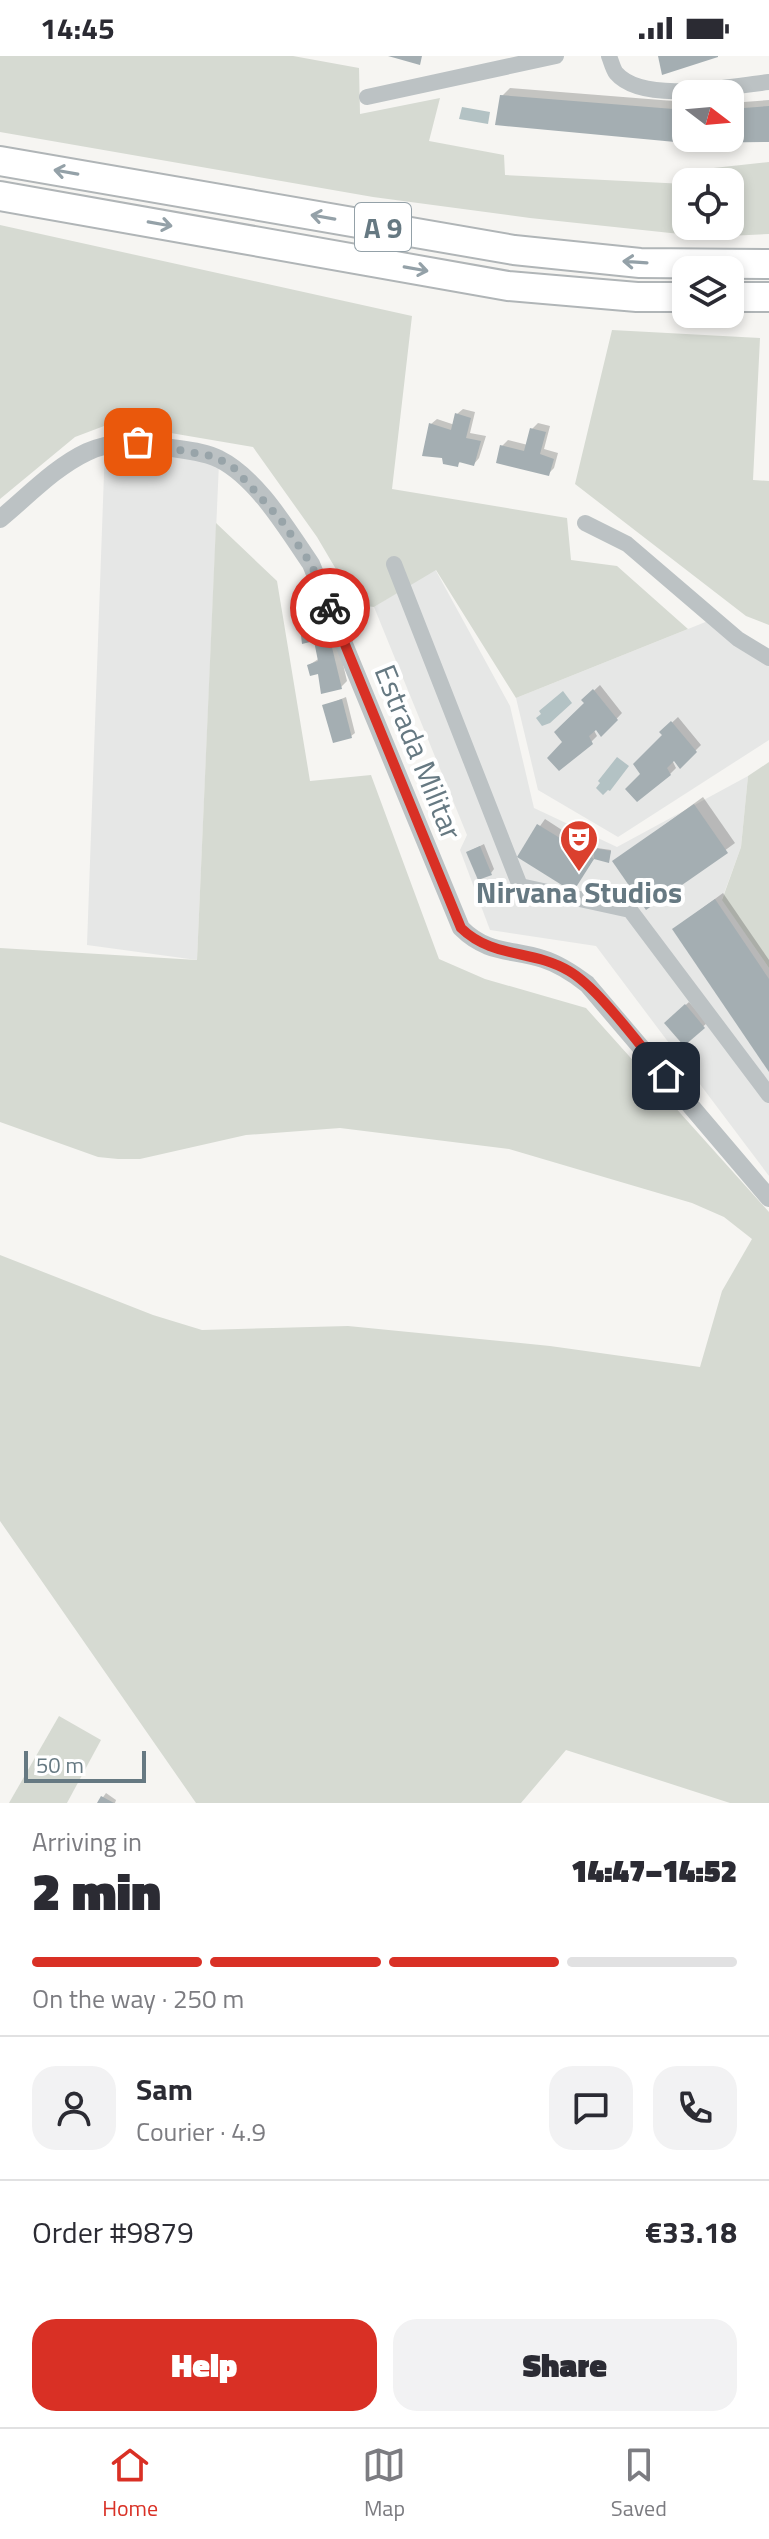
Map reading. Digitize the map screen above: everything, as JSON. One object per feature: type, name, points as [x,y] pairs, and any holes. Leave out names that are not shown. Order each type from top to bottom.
[{"type":"highway","name":"A 9","points":[[0,161],[514,250],[640,263],[769,264]]},
{"type":"highway","name":"A 9","points":[[0,196],[508,286],[672,297]]},
{"type":"highway","points":[[744,297],[769,297]]},
{"type":"street","points":[[367,97],[556,56]]},
{"type":"street","points":[[609,56],[615,73],[634,86],[679,92],[769,82]]},
{"type":"street","name":"Estrada Militar","points":[[0,519],[69,462],[89,451],[112,444],[138,442],[192,452],[216,457],[234,468],[281,520],[311,564],[461,928],[474,941],[491,949],[545,959],[570,971],[587,984],[769,1198]]},
{"type":"street","points":[[585,523],[627,544],[738,639],[769,658]]},
{"type":"street","points":[[394,564],[520,886],[630,910],[769,1095]]},
{"type":"shaded area","points":[[0,56],[293,56],[359,68],[360,114],[440,98],[429,141],[504,155],[505,175],[672,183],[672,233],[373,197],[0,132]]},
{"type":"shaded area","points":[[462,107],[490,112],[488,124],[459,119]]},
{"type":"shaded area","points":[[769,162],[769,234],[744,235],[744,168],[714,168]]},
{"type":"shaded area","points":[[0,225],[412,316],[392,489],[567,518],[571,560],[617,566],[688,629],[516,698],[436,570],[374,607],[357,605],[317,537],[253,447],[112,423],[75,437],[0,499]]},
{"type":"shaded area","points":[[612,330],[760,338],[753,480],[769,481],[769,625],[746,616],[575,484]]},
{"type":"shaded area","points":[[105,446],[219,463],[197,960],[87,945]]},
{"type":"shaded area","points":[[216,523],[277,581],[310,781],[371,775],[439,959],[485,979],[586,1008],[769,1212],[769,1803],[730,1803],[566,1750],[521,1803],[196,1803],[0,1521],[0,1255],[153,1315],[202,1330],[348,1326],[550,1346],[700,1367],[722,1291],[752,1239],[724,1217],[692,1203],[509,1149],[340,1128],[246,1135],[140,1159],[118,1159],[98,1157],[0,1122],[0,948],[197,960]]},
{"type":"shaded area","name":"Nirvana Studios","points":[[435,569],[510,706],[534,808],[617,847],[748,776],[741,847],[722,899],[769,968],[769,1176],[596,946],[490,930],[460,850],[467,835],[374,607]]},
{"type":"shaded area","points":[[708,621],[769,662],[769,740],[618,837],[538,790],[516,698]]},
{"type":"shaded area","points":[[563,691],[572,703],[550,723],[542,726],[536,718],[541,714],[539,711]]},
{"type":"shaded area","points":[[617,757],[629,766],[610,791],[603,795],[596,788],[600,783],[598,781]]},
{"type":"shaded area","points":[[769,762],[769,968],[722,900],[741,847],[748,776]]},
{"type":"shaded area","points":[[59,1716],[101,1740],[67,1803],[9,1803]]},
{"type":"building","points":[[388,56],[422,56],[420,65]]},
{"type":"building","points":[[658,56],[718,56],[718,57],[662,75]]},
{"type":"building","points":[[500,95],[672,109],[672,142],[495,125]]},
{"type":"building","points":[[769,106],[769,142],[744,142],[744,108]]},
{"type":"building","points":[[455,413],[471,418],[466,438],[481,441],[474,466],[459,462],[458,467],[443,464],[442,458],[422,456],[429,423],[451,430]]},
{"type":"building","points":[[530,428],[546,432],[540,454],[554,459],[549,476],[496,463],[500,445],[524,451]]},
{"type":"building","points":[[321,621],[322,635],[329,635],[342,689],[321,694],[318,674],[310,676],[307,665],[318,661],[314,641],[302,644],[300,626]]},
{"type":"building","points":[[593,689],[618,720],[601,737],[596,730],[589,736],[593,744],[559,771],[547,758],[562,742],[554,732],[584,703],[581,700]]},
{"type":"building","points":[[342,699],[352,738],[333,743],[322,705]]},
{"type":"building","points":[[671,721],[697,752],[680,769],[674,761],[667,768],[671,775],[637,802],[625,789],[640,774],[633,764],[662,735],[659,732]]},
{"type":"building","points":[[694,804],[728,853],[646,910],[612,861]]},
{"type":"building","points":[[537,824],[594,859],[573,892],[517,857]]},
{"type":"building","points":[[480,846],[492,875],[478,880],[466,852]]},
{"type":"building","points":[[594,848],[611,851],[609,863],[594,859]]},
{"type":"building","points":[[715,899],[769,979],[769,1072],[672,929]]},
{"type":"building","points":[[685,1004],[705,1028],[684,1046],[664,1023]]},
{"type":"building","points":[[101,1796],[114,1803],[97,1803]]},
{"type":"way so far","points":[[138,442],[216,457],[234,468],[281,520],[311,564],[330,608]]},
{"type":"place","name":"Nirvana Studios","points":[[579,873]]},
{"type":"route","points":[[330,608],[461,928],[474,941],[491,949],[545,959],[570,971],[587,984],[666,1076]]}]
